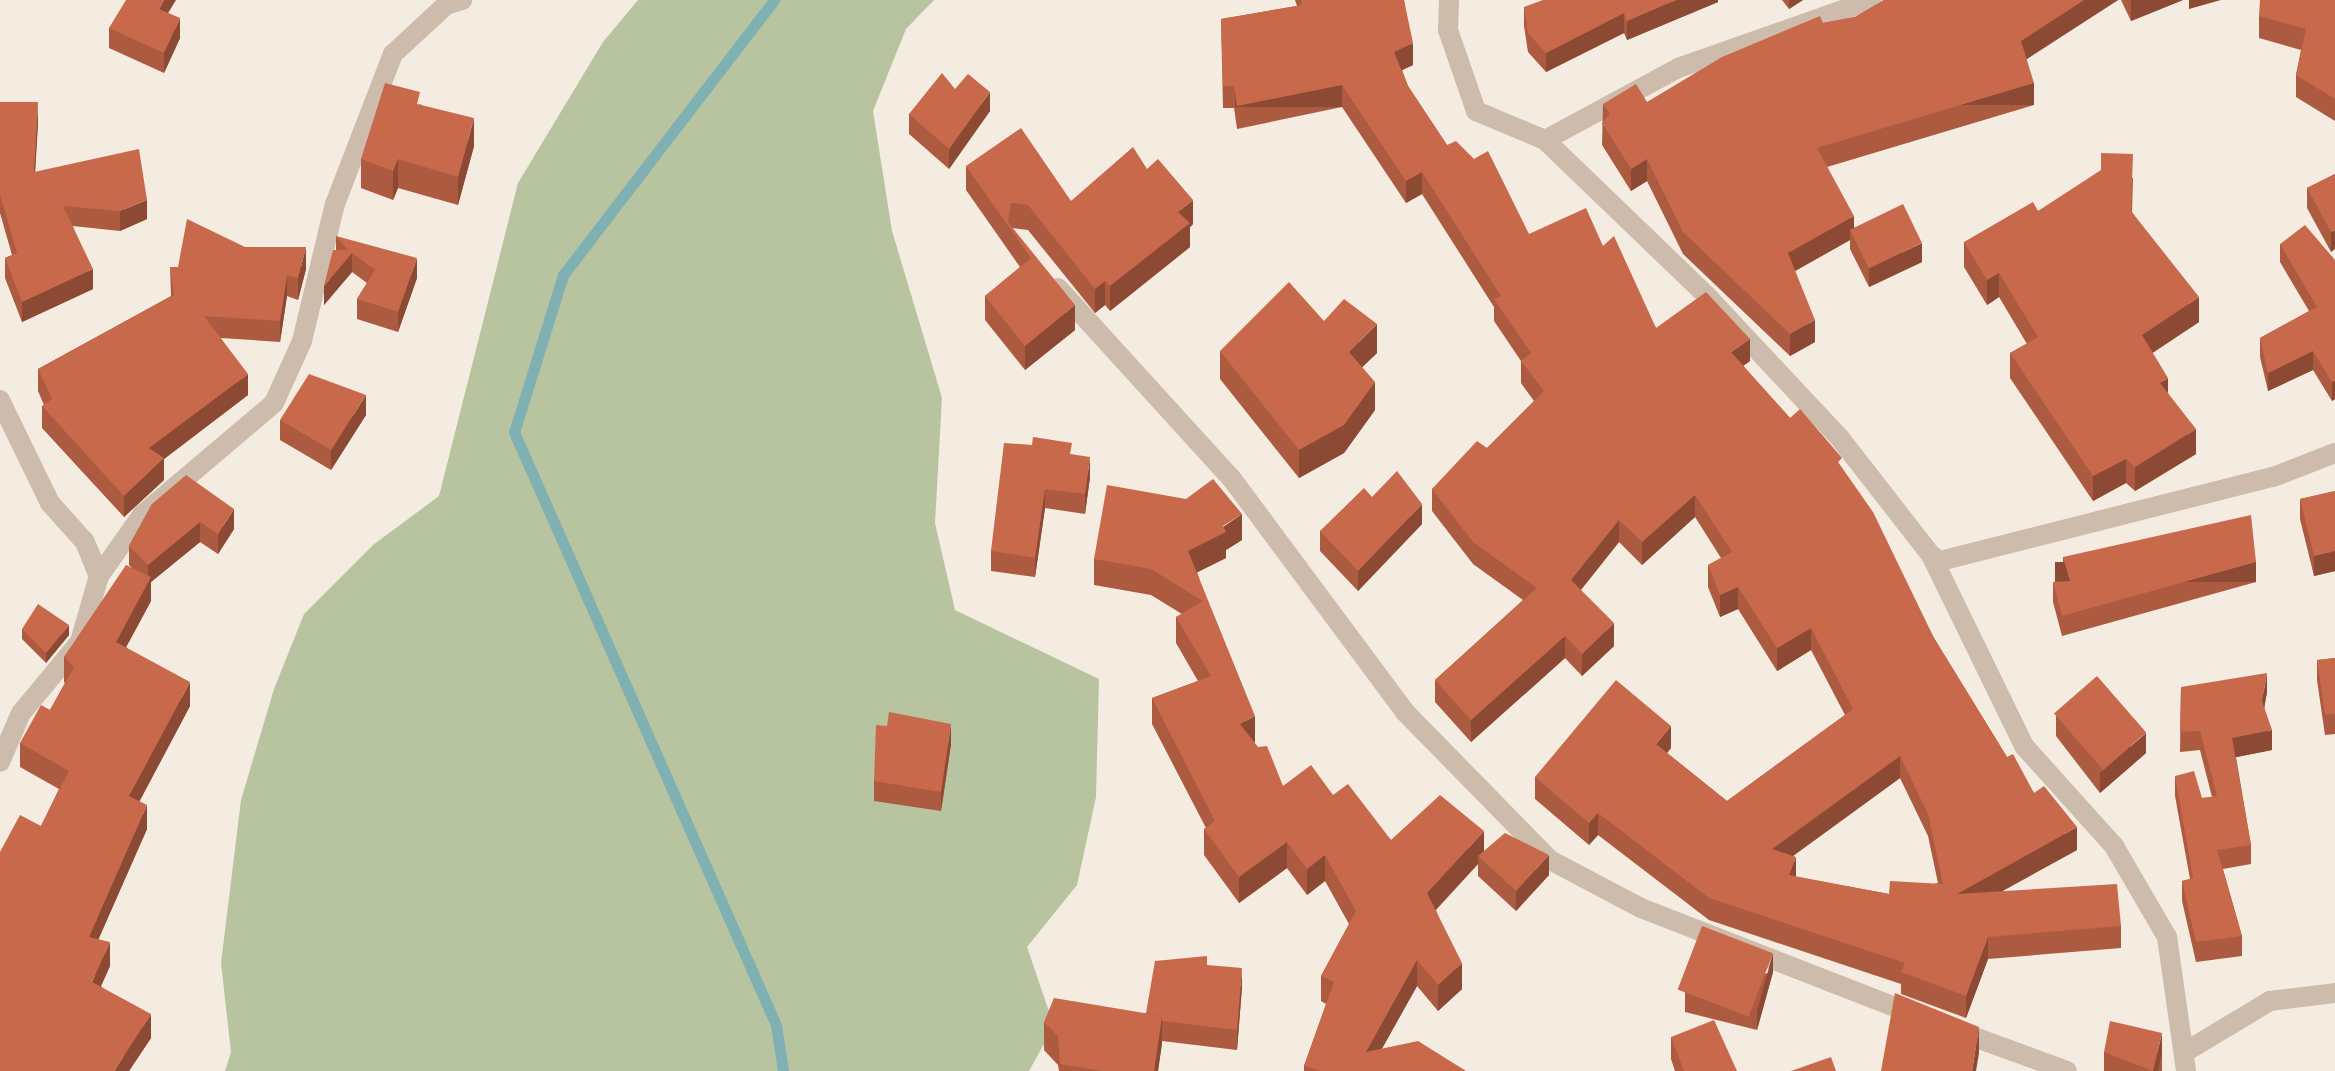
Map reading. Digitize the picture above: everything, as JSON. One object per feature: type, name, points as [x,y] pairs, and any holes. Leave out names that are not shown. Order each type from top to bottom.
[{"type":"street","points":[[0,762],[21,713],[80,642],[99,576],[142,515],[274,403],[302,341],[335,204],[393,54],[446,5],[462,0]]},
{"type":"street","points":[[1449,0],[1448,30],[1476,111],[1545,140],[1839,437],[1931,555],[2024,746],[2114,846],[2167,937],[2185,1061],[2270,1001],[2335,993]]},
{"type":"street","points":[[1545,140],[1678,68],[1871,0]]},
{"type":"street","points":[[1047,274],[1232,479],[1405,712],[1550,860],[1641,908],[2067,1071]]},
{"type":"street","points":[[0,400],[50,503],[85,542],[99,576]]},
{"type":"street","points":[[1931,555],[1940,561],[2228,488],[2335,453]]},
{"type":"green space","points":[[638,0],[934,0],[906,29],[873,111],[892,231],[942,398],[935,523],[955,610],[1099,679],[1096,797],[1077,885],[1027,947],[1054,1026],[1029,1071],[225,1071],[231,1052],[221,963],[241,800],[274,689],[304,614],[373,545],[439,496],[518,183],[603,42]]},
{"type":"building","points":[[126,0],[164,0],[159,9],[180,18],[164,53],[109,28]]},
{"type":"building","points":[[1301,0],[1404,0],[1413,43],[1394,52],[1408,86],[1447,145],[1456,141],[1474,159],[1488,151],[1529,234],[1586,208],[1603,246],[1614,236],[1656,328],[1706,292],[1750,339],[1731,352],[1790,418],[1800,409],[1842,458],[1838,462],[1873,512],[1934,638],[2007,757],[2013,754],[2034,793],[2044,786],[2077,827],[1957,894],[2117,884],[2121,926],[1988,937],[1966,996],[1901,972],[1905,963],[1709,898],[1598,813],[1589,823],[1535,777],[1616,680],[1671,726],[1656,744],[1727,801],[1853,709],[1811,628],[1777,648],[1738,587],[1720,595],[1708,565],[1732,552],[1695,495],[1642,542],[1619,520],[1571,580],[1614,623],[1582,654],[1565,636],[1471,720],[1435,680],[1537,588],[1473,542],[1432,489],[1477,441],[1487,448],[1544,391],[1521,361],[1531,353],[1494,299],[1501,296],[1422,172],[1406,181],[1342,85],[1237,106],[1234,86],[1223,86],[1221,19],[1302,5]],"holes":[[[1900,756],[1928,814],[1943,884],[1890,881],[1889,894],[1789,875],[1796,857],[1772,849]]]},
{"type":"building","points":[[1543,0],[1676,0],[1627,21],[1624,13],[1546,53],[1528,33],[1524,7]]},
{"type":"building","points":[[1884,0],[2084,0],[2021,41],[2034,83],[1817,148],[1854,216],[1788,253],[1815,320],[1790,334],[1683,232],[1647,159],[1631,169],[1602,123],[1610,114],[1603,104],[1636,84],[1647,102],[1722,57],[1820,16],[1823,23],[1855,17]]},
{"type":"building","points":[[2260,0],[2335,0],[2335,99],[2296,75],[2306,29],[2259,16]]},
{"type":"building","points":[[942,73],[955,89],[968,74],[990,92],[949,149],[909,114]]},
{"type":"building","points":[[385,83],[420,92],[417,104],[474,118],[458,177],[398,159],[393,171],[361,159]]},
{"type":"building","points":[[0,102],[38,102],[34,172],[139,149],[147,200],[120,211],[63,206],[93,269],[22,302],[5,258],[17,253],[0,194]]},
{"type":"building","points":[[1021,128],[1071,201],[1133,147],[1147,169],[1158,159],[1193,200],[1178,212],[1190,223],[1110,286],[1105,281],[1095,289],[1028,205],[1011,203],[1008,222],[1075,305],[1025,346],[985,296],[1031,258],[966,166]]},
{"type":"building","points":[[2101,153],[2133,154],[2131,211],[2199,297],[2142,335],[2168,378],[2160,383],[2196,429],[2135,467],[2126,459],[2093,476],[2010,353],[2038,337],[1999,273],[1987,280],[1964,242],[2033,202],[2038,211],[2101,170]]},
{"type":"building","points":[[2335,174],[2335,230],[2331,232],[2307,188]]},
{"type":"building","points":[[1903,204],[1922,243],[1869,269],[1850,230]]},
{"type":"building","points":[[187,219],[245,247],[306,247],[298,278],[287,275],[280,321],[204,316],[248,374],[149,448],[164,458],[124,496],[42,406],[52,399],[38,369],[174,295],[170,267],[178,267]]},
{"type":"building","points":[[2305,225],[2335,260],[2335,381],[2332,382],[2313,351],[2268,373],[2260,338],[2317,307],[2280,244]]},
{"type":"building","points":[[336,236],[417,258],[398,312],[357,299],[375,270],[352,253],[324,286],[333,250],[348,250]]},
{"type":"building","points":[[1289,282],[1324,321],[1344,299],[1377,324],[1349,352],[1375,382],[1344,425],[1299,450],[1220,351]]},
{"type":"building","points":[[309,374],[366,395],[331,450],[280,420]]},
{"type":"building","points":[[1033,437],[1072,443],[1070,454],[1090,457],[1085,494],[1045,489],[1035,558],[991,551],[1004,443],[1032,445]]},
{"type":"building","points":[[1397,471],[1422,504],[1358,571],[1320,531],[1364,488],[1372,497]]},
{"type":"building","points":[[186,475],[234,509],[218,534],[200,522],[148,565],[129,546],[152,504]]},
{"type":"building","points":[[1213,479],[1242,514],[1223,526],[1226,532],[1188,551],[1255,716],[1240,724],[1229,710],[1258,747],[1267,746],[1283,786],[1311,765],[1333,795],[1348,784],[1391,840],[1440,795],[1484,831],[1427,893],[1462,963],[1438,985],[1417,960],[1366,1052],[1418,1041],[1466,1071],[1322,1071],[1304,1066],[1334,982],[1321,976],[1356,911],[1325,855],[1307,869],[1287,842],[1239,877],[1204,829],[1215,821],[1152,698],[1211,676],[1176,617],[1203,601],[1151,569],[1094,559],[1107,485],[1186,499]]},
{"type":"building","points":[[2335,491],[2335,551],[2314,556],[2300,499]]},
{"type":"building","points":[[2251,515],[2256,562],[2062,616],[2053,582],[2070,581],[2063,557]]},
{"type":"building","points":[[126,565],[151,577],[116,642],[190,682],[129,796],[147,805],[89,937],[110,942],[92,982],[151,1014],[114,1071],[0,1071],[0,852],[20,815],[41,826],[69,771],[20,743],[41,705],[50,710],[74,667],[64,657]]},
{"type":"building","points":[[38,604],[69,625],[46,653],[22,629]]},
{"type":"building","points":[[2335,658],[2335,714],[2325,715],[2317,660]]},
{"type":"building","points":[[2267,673],[2262,701],[2272,730],[2232,738],[2251,845],[2217,850],[2242,936],[2196,942],[2182,881],[2193,878],[2175,776],[2194,771],[2202,798],[2217,796],[2200,731],[2180,732],[2181,687]]},
{"type":"building","points":[[2097,676],[2146,733],[2103,770],[2054,713]]},
{"type":"building","points":[[889,712],[951,724],[941,792],[874,781],[876,725],[887,726]]},
{"type":"building","points":[[1505,833],[1549,855],[1516,891],[1478,856]]},
{"type":"building","points":[[1702,926],[1773,953],[1749,1017],[1678,989]]},
{"type":"building","points":[[1207,956],[1207,965],[1242,968],[1237,1030],[1162,1021],[1162,1016],[1146,1013],[1155,961]]},
{"type":"building","points":[[1895,993],[1979,1027],[1972,1071],[1881,1071]]},
{"type":"building","points":[[1054,998],[1162,1016],[1154,1071],[1103,1071],[1060,1064],[1058,1036],[1044,1022]]},
{"type":"building","points":[[1714,1020],[1737,1071],[1684,1071],[1671,1037]]},
{"type":"building","points":[[2110,1021],[2162,1033],[2153,1071],[2104,1052]]},
{"type":"building","points":[[1831,1057],[1836,1071],[1791,1071]]},
{"type":"waterway","points":[[774,0],[563,275],[514,432],[776,1025],[783,1071]]}]
